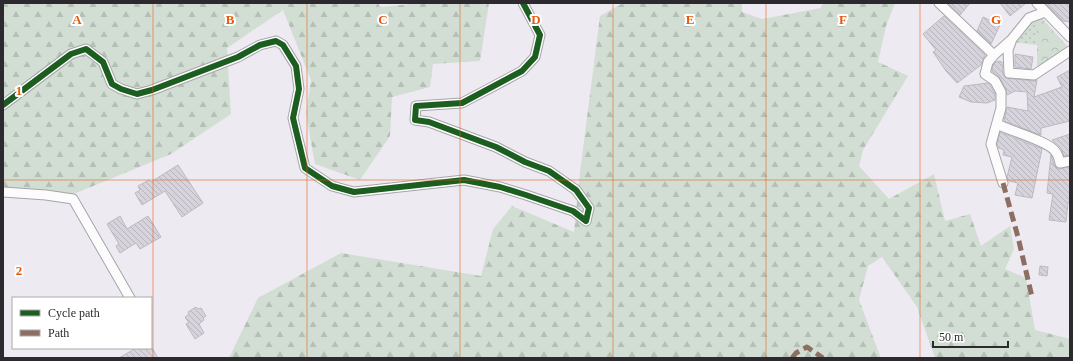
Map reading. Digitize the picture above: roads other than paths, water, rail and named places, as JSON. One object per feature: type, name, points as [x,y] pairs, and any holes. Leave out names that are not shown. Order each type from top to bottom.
[{"type":"street","points":[[3,105],[71,54],[86,49],[103,62],[112,84],[136,94],[152,90],[238,57],[260,45],[276,41],[283,45],[296,66],[300,88],[293,118],[305,168],[332,186],[354,192],[464,180],[500,187],[574,211],[586,221],[589,208],[576,190],[549,171],[525,162],[496,147],[429,122],[415,120],[416,106],[462,102],[522,71],[535,57],[540,35],[523,3]]},
{"type":"street","points":[[939,3],[994,55]]},
{"type":"street","points":[[1037,3],[1068,33]]},
{"type":"street","points":[[1003,183],[991,144],[1001,108],[1001,92],[995,81],[985,74],[988,62],[1012,39],[1029,18],[1045,12]]},
{"type":"street","points":[[1012,39],[1008,50],[1010,73],[1034,75],[1070,51]]},
{"type":"street","points":[[997,124],[1042,142],[1055,150],[1060,163],[1070,161]]},
{"type":"street","points":[[3,192],[46,195],[73,199],[129,297]]}]
